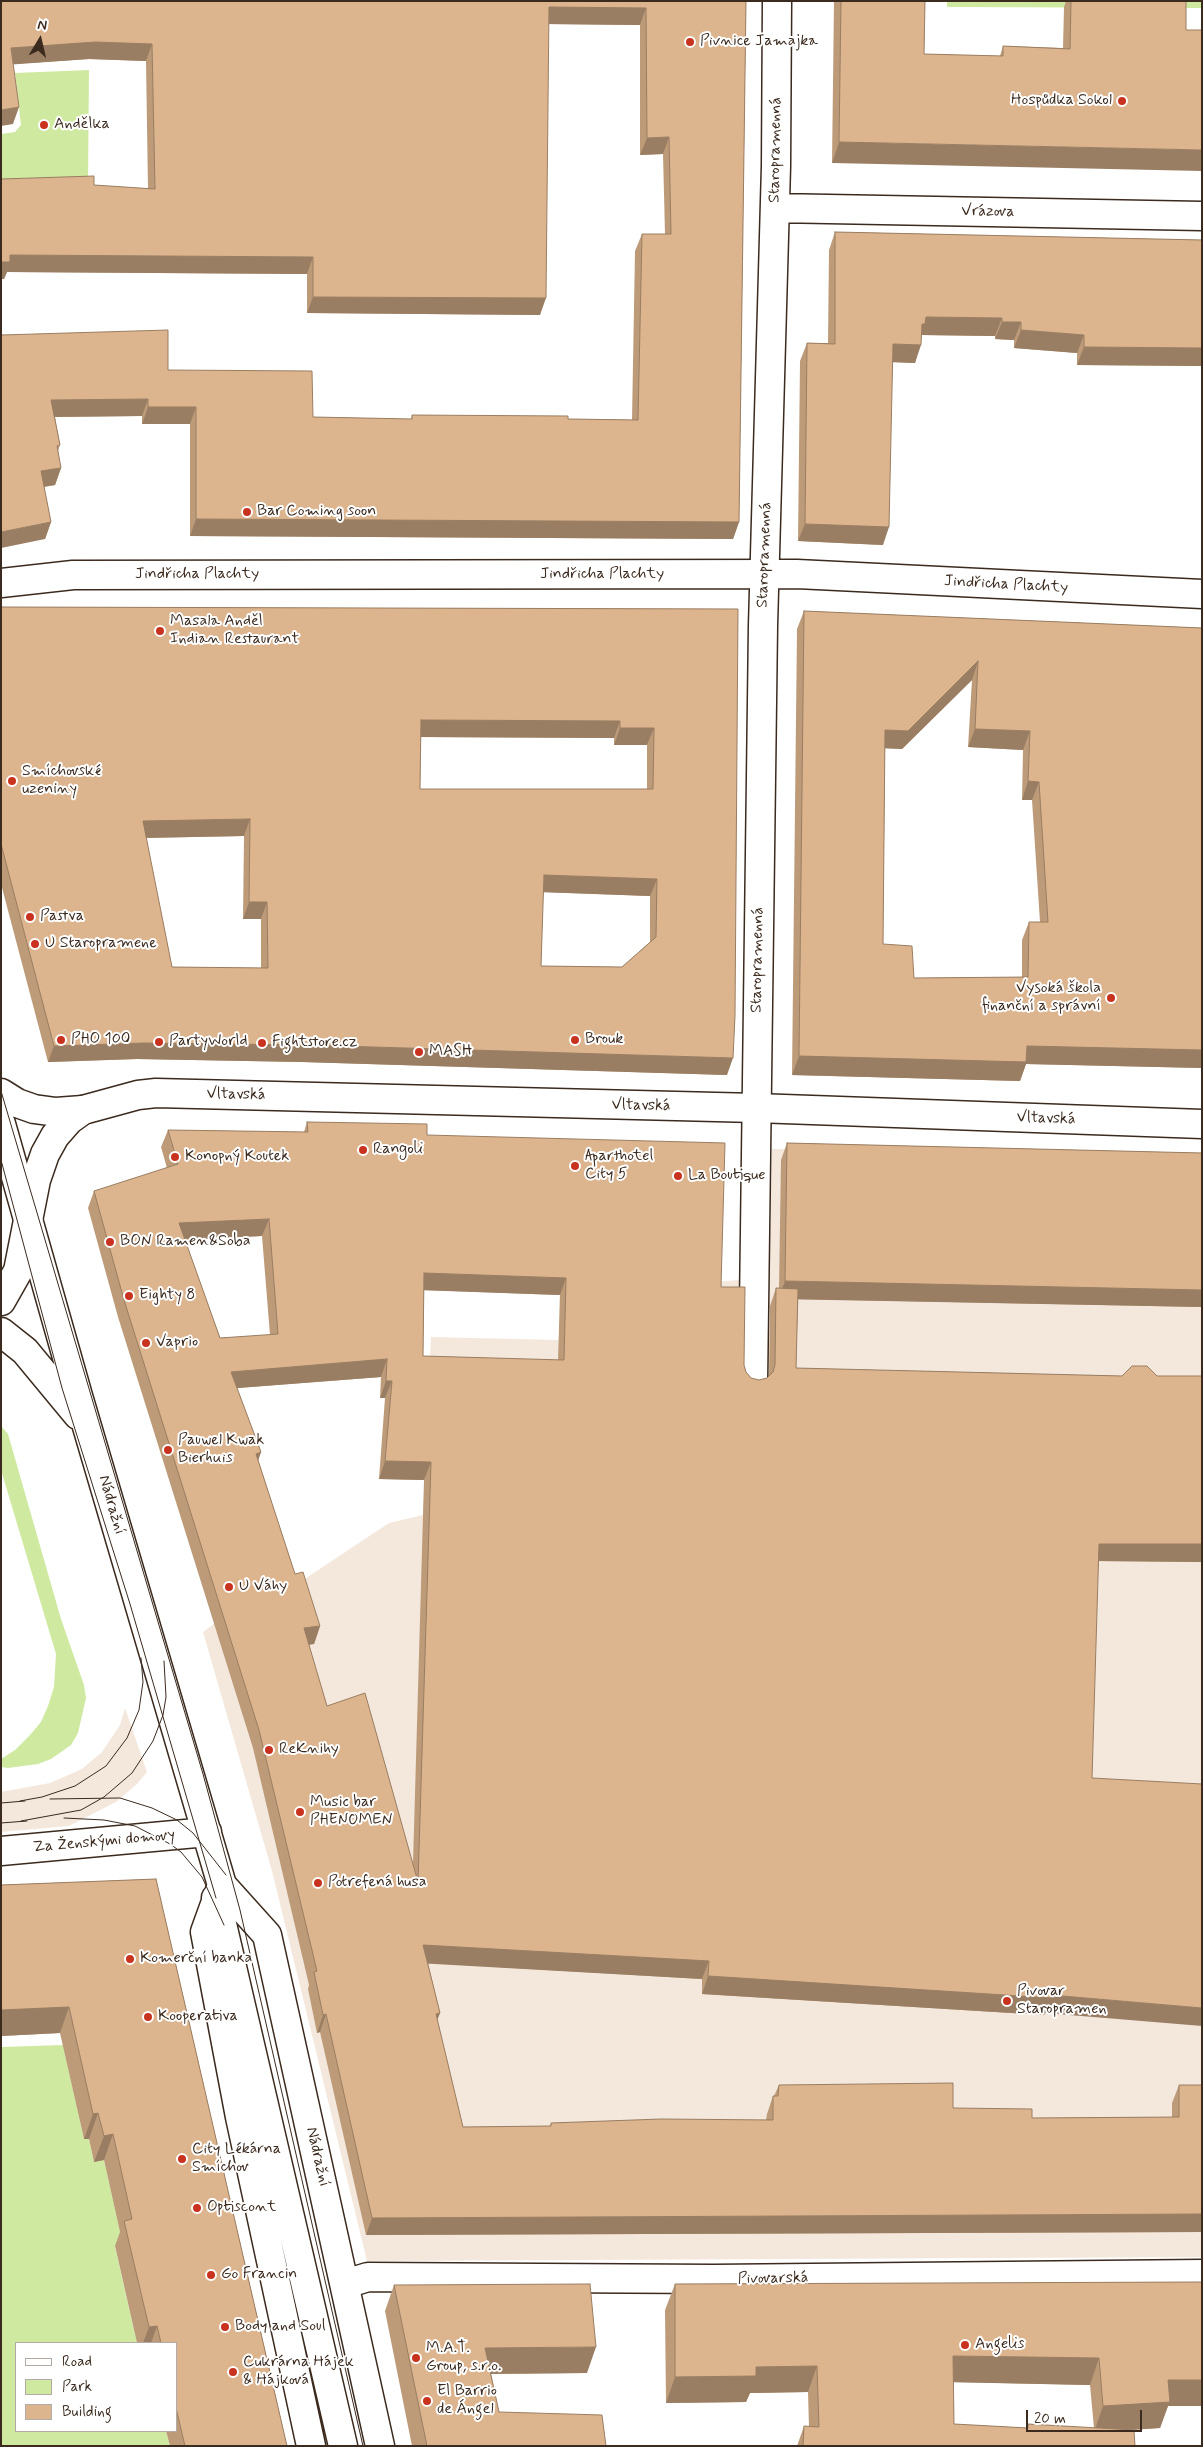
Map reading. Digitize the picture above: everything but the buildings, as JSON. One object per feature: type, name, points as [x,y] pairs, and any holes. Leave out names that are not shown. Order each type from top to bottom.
[{"type":"street","name":"Staropramenná","points":[[752,1382],[764,575],[775,208],[777,1]]},
{"type":"street","name":"Vrázova","points":[[775,208],[1202,216]]},
{"type":"street","name":"Jindřicha Plachty","points":[[1,583],[73,575],[797,574],[1202,594]]},
{"type":"street","name":"Vltavská","points":[[1,1093],[17,1103],[34,1109],[56,1112],[83,1110],[122,1098],[156,1093],[756,1108],[1202,1124]]},
{"type":"street","name":"Vltavská","points":[[1,1301],[18,1271],[36,1180],[45,1154],[61,1128],[83,1110]]},
{"type":"street","name":"Nádražní","points":[[1,1124],[207,1832],[219,1891],[268,1935],[380,2446]]},
{"type":"street","points":[[1,1332],[25,1350],[88,1428]]},
{"type":"street","name":"Za Ženskými domovy","points":[[1,1851],[207,1832]]},
{"type":"street","points":[[219,1891],[205,1932],[240,2117],[311,2446]]},
{"type":"street","points":[[219,1891],[224,1925],[343,2446]]},
{"type":"street","name":"Pivovarská","points":[[345,2284],[368,2277],[714,2279],[1202,2274]]},
{"type":"shaded area","points":[[772,1149],[1202,1154],[1202,2257],[367,2261],[272,1871],[203,1632],[215,1623],[288,1590],[389,1523],[423,1515],[431,1337],[559,1340],[560,1279],[716,1282],[769,1277]]},
{"type":"shaded area","points":[[125,1708],[147,1772],[137,1784],[116,1802],[69,1826],[1,1832],[1,1792],[50,1783],[82,1769],[102,1752],[120,1725]]},
{"type":"green space","points":[[947,1],[1202,1],[1202,8],[947,7]]},
{"type":"green space","points":[[89,70],[88,184],[1,188],[1,134],[15,132],[21,125],[15,73]]},
{"type":"green space","points":[[1,1426],[8,1434],[61,1619],[84,1685],[86,1698],[78,1733],[71,1745],[51,1759],[38,1764],[8,1768],[1,1767],[1,1759],[15,1750],[30,1735],[41,1722],[48,1706],[54,1687],[56,1654],[1,1470]]},
{"type":"green space","points":[[63,2045],[84,2139],[89,2139],[94,2162],[104,2160],[123,2245],[115,2247],[137,2342],[15,2342],[15,2432],[166,2432],[170,2446],[1,2446],[1,2047]]},
{"type":"tram line","points":[[1,1091],[203,1774],[240,1910],[363,2446]]},
{"type":"tram line","points":[[1,1160],[62,1388],[130,1604],[216,1898]]},
{"type":"tram line","points":[[20,1801],[42,1797],[75,1786],[106,1766],[127,1738],[139,1710],[143,1682],[141,1658]]},
{"type":"tram line","points":[[21,1821],[81,1810],[104,1797],[132,1773],[153,1741],[163,1715],[166,1697],[164,1661]]},
{"type":"tram line","points":[[50,1799],[120,1798],[152,1808],[177,1820],[193,1833],[226,1875]]},
{"type":"tram line","points":[[1,1803],[25,1801]]},
{"type":"tram line","points":[[64,1818],[104,1820],[135,1826],[170,1844],[181,1852],[202,1877],[224,1925]]},
{"type":"tram line","points":[[1,1823],[27,1821]]},
{"type":"place","name":"Pivnice Jamajka","points":[[690,42]]},
{"type":"place","name":"Hospůdka Sokol","points":[[1122,101]]},
{"type":"place","name":"Andělka","points":[[44,125]]},
{"type":"place","name":"Bar Coming soon","points":[[247,512]]},
{"type":"place","name":"Masala Anděl Indian Restaurant","points":[[160,631]]},
{"type":"place","name":"Smíchovské uzeniny","points":[[12,781]]},
{"type":"place","name":"Pastva","points":[[30,917]]},
{"type":"place","name":"U Staropramene","points":[[35,944]]},
{"type":"place","name":"Vysoká škola finanční a správní","points":[[1111,998]]},
{"type":"place","name":"PHO 100","points":[[61,1040]]},
{"type":"place","name":"Brouk","points":[[575,1040]]},
{"type":"place","name":"PartyWorld","points":[[159,1042]]},
{"type":"place","name":"Fightstore.cz","points":[[262,1043]]},
{"type":"place","name":"MASH","points":[[419,1052]]},
{"type":"place","name":"Rangoli","points":[[363,1150]]},
{"type":"place","name":"Konopný Koutek","points":[[175,1157]]},
{"type":"place","name":"Aparthotel City 5","points":[[575,1166]]},
{"type":"place","name":"La Boutique","points":[[678,1176]]},
{"type":"place","name":"BON Ramen&Soba","points":[[110,1242]]},
{"type":"place","name":"Eighty 8","points":[[129,1296]]},
{"type":"place","name":"Vaprio","points":[[146,1343]]},
{"type":"place","name":"Pauwel Kwak Bierhuis","points":[[168,1450]]},
{"type":"place","name":"U Váhy","points":[[229,1587]]},
{"type":"place","name":"ReKnihy","points":[[269,1750]]},
{"type":"place","name":"Music bar PHENOMEN","points":[[300,1812]]},
{"type":"place","name":"Potrefená husa","points":[[318,1883]]},
{"type":"place","name":"Komerční banka","points":[[130,1959]]},
{"type":"place","name":"Pivovar Staropramen","points":[[1007,2001]]},
{"type":"place","name":"Kooperativa","points":[[148,2017]]},
{"type":"place","name":"City Lékárna Smíchov","points":[[182,2159]]},
{"type":"place","name":"Optiscont","points":[[197,2208]]},
{"type":"place","name":"Go Francin","points":[[211,2275]]},
{"type":"place","name":"Body and Soul","points":[[225,2327]]},
{"type":"place","name":"Angelis","points":[[965,2345]]},
{"type":"place","name":"M.A.T. Group, s.r.o.","points":[[416,2358]]},
{"type":"place","name":"Cukrárna Hájek & Hájková","points":[[233,2372]]},
{"type":"place","name":"El Barrio de Ángel","points":[[427,2401]]}]
